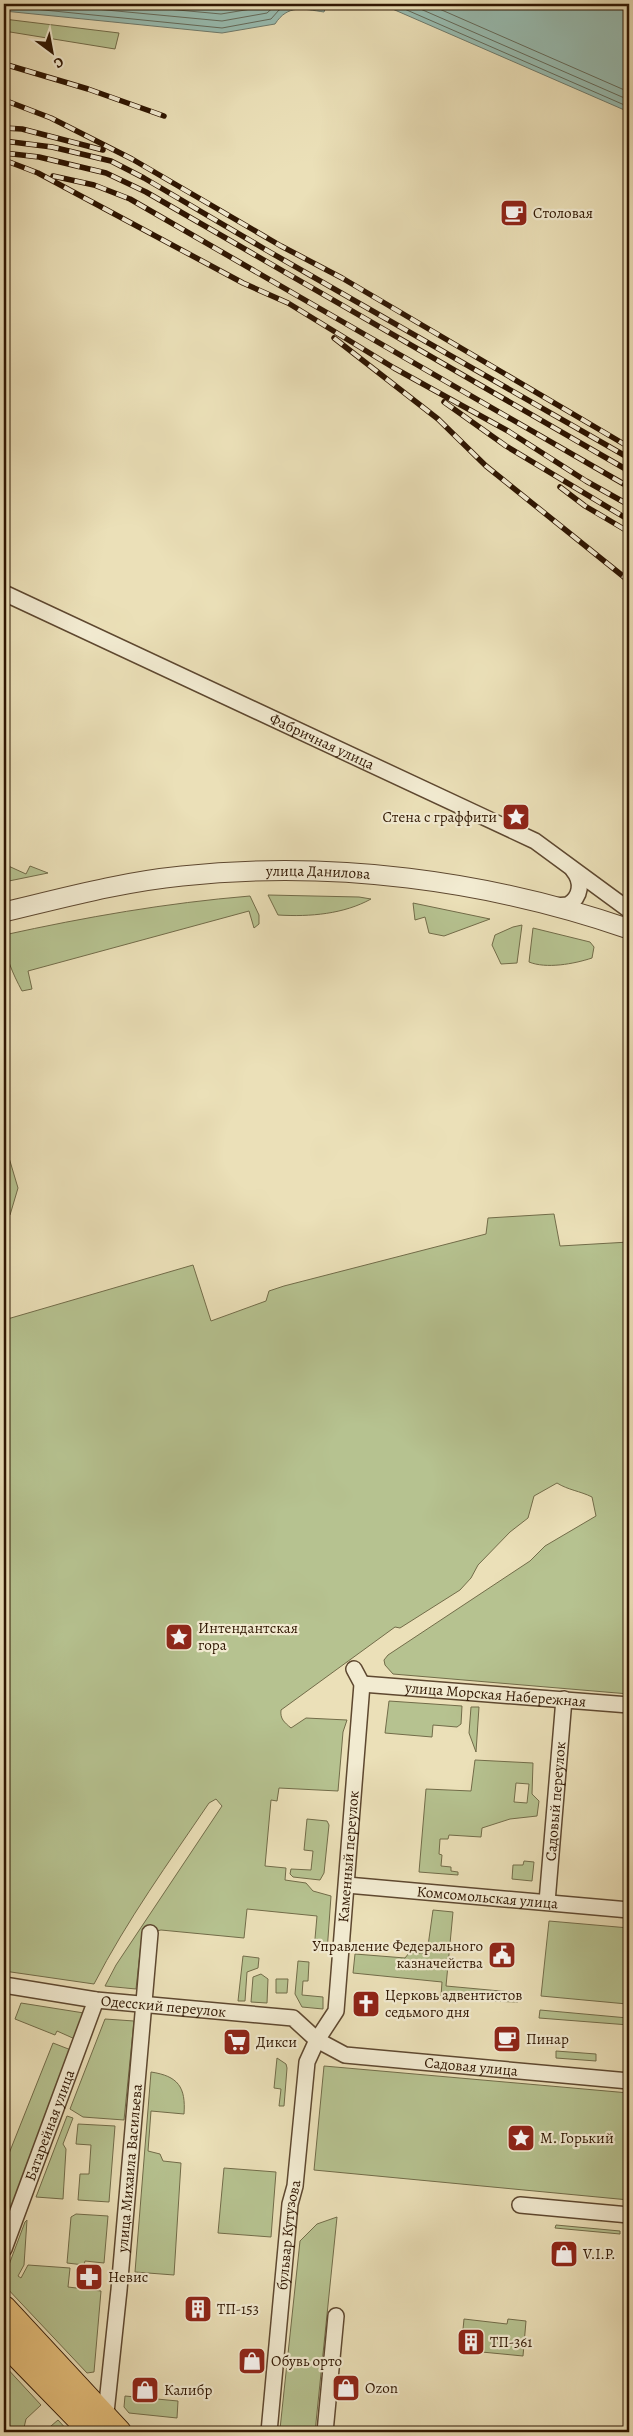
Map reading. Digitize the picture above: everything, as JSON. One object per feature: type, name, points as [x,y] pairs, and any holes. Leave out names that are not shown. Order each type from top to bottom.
[{"type":"main road","points":[[4,2308],[109,2429]]},
{"type":"main road","points":[[4,2342],[85,2425],[92,2430],[109,2429]]},
{"type":"street","name":"Фабричная улица","points":[[4,593],[535,841],[629,910]]},
{"type":"street","points":[[553,906],[568,905],[576,898],[579,882],[572,869]]},
{"type":"street","name":"улица Данилова","points":[[4,912],[125,884],[181,876],[261,870],[372,874],[479,890],[553,906],[629,929]]},
{"type":"street","points":[[354,1669],[362,1684]]},
{"type":"street","name":"улица Морская Набережная","points":[[362,1684],[629,1705]]},
{"type":"street","name":"Каменный переулок","points":[[317,2040],[336,2011],[362,1684]]},
{"type":"street","name":"Садовый переулок","points":[[547,1902],[564,1699]]},
{"type":"street","name":"Комсомольская улица","points":[[347,1885],[629,1910]]},
{"type":"street","name":"улица Михаила Васильева","points":[[109,2429],[150,1933]]},
{"type":"street","name":"Одесский переулок","points":[[4,1985],[96,2000],[293,2018],[317,2040]]},
{"type":"street","name":"Батарейная улица","points":[[4,2249],[96,2000]]},
{"type":"street","name":"Садовая улица","points":[[317,2040],[345,2055],[629,2080]]},
{"type":"street","name":"бульвар Кутузова","points":[[269,2432],[290,2204],[301,2187],[308,2062],[317,2040]]},
{"type":"street","points":[[520,2205],[629,2214]]},
{"type":"street","points":[[325,2432],[336,2316]]},
{"type":"green space","points":[[4,19],[119,33],[115,49],[4,31]]},
{"type":"green space","points":[[4,864],[26,874],[30,866],[48,873],[4,882]]},
{"type":"green space","points":[[268,895],[359,897],[371,899],[338,911],[290,916],[278,915]]},
{"type":"green space","points":[[250,896],[259,915],[259,924],[254,928],[249,911],[28,971],[32,989],[22,991],[7,957],[4,935],[126,911]]},
{"type":"green space","points":[[413,903],[490,919],[444,936],[429,933],[425,917],[415,920]]},
{"type":"green space","points":[[522,925],[517,963],[501,964],[492,945],[495,935]]},
{"type":"green space","points":[[533,928],[590,942],[594,947],[592,958],[560,965],[543,965],[529,962]]},
{"type":"green space","points":[[4,1141],[18,1188],[10,1215],[4,1218]]},
{"type":"green space","points":[[554,1214],[560,1246],[629,1242],[629,1694],[393,1674],[385,1665],[384,1660],[388,1655],[530,1561],[545,1546],[596,1516],[592,1497],[557,1483],[534,1496],[528,1518],[510,1532],[478,1565],[471,1578],[460,1590],[400,1628],[395,1627],[281,1710],[283,1720],[291,1728],[306,1718],[347,1720],[343,1732],[338,1791],[279,1788],[277,1801],[271,1800],[265,1866],[286,1868],[285,1880],[306,1883],[313,1891],[331,1896],[327,1952],[314,1950],[317,1916],[247,1909],[244,1938],[161,1930],[142,1934],[136,1989],[105,1986],[116,1965],[222,1806],[216,1799],[209,1803],[149,1892],[120,1937],[94,1984],[4,1971],[4,1320],[193,1265],[211,1321],[266,1301],[269,1291],[284,1286],[486,1234],[488,1218]]},
{"type":"green space","points":[[389,1701],[462,1706],[461,1724],[457,1727],[433,1725],[432,1737],[385,1733]]},
{"type":"green space","points":[[471,1707],[479,1707],[476,1752],[469,1733]]},
{"type":"green space","points":[[475,1760],[533,1763],[532,1794],[539,1801],[537,1816],[510,1819],[482,1828],[481,1837],[449,1835],[448,1839],[440,1839],[439,1854],[442,1855],[441,1866],[451,1867],[451,1871],[458,1872],[458,1875],[419,1872],[426,1789],[471,1791]],"holes":[[[516,1783],[529,1784],[527,1803],[514,1802]]]},
{"type":"green space","points":[[307,1819],[327,1821],[329,1825],[324,1873],[320,1880],[293,1877],[290,1874],[291,1869],[311,1870],[313,1851],[304,1850]]},
{"type":"green space","points":[[627,1824],[629,1824],[629,1871],[624,1871]]},
{"type":"green space","points":[[524,1861],[534,1862],[532,1881],[512,1879],[513,1865],[523,1865]]},
{"type":"green space","points":[[433,1910],[453,1912],[446,1986],[522,1993],[518,2002],[451,2000],[441,1996],[442,1982],[353,1973],[355,1954],[405,1958],[409,1953],[427,1953]]},
{"type":"green space","points":[[549,1921],[629,1928],[629,2008],[627,2004],[541,1996]]},
{"type":"green space","points":[[243,1956],[259,1958],[258,1968],[247,1972],[245,2001],[238,2001]]},
{"type":"green space","points":[[298,1961],[309,1962],[308,1981],[303,1981],[302,1995],[323,1997],[323,2009],[302,2007],[295,1994]]},
{"type":"green space","points":[[261,1974],[268,1979],[267,2003],[251,2002],[253,1977]]},
{"type":"green space","points":[[276,1979],[288,1979],[287,1993],[276,1993]]},
{"type":"green space","points":[[21,2003],[84,2013],[75,2039],[57,2031],[55,2035],[15,2019]]},
{"type":"green space","points":[[540,2010],[628,2018],[629,2025],[539,2018]]},
{"type":"green space","points":[[105,2019],[134,2021],[124,2120],[83,2117],[70,2109]]},
{"type":"green space","points":[[53,2043],[71,2050],[4,2230],[4,2166]]},
{"type":"green space","points":[[556,2051],[596,2054],[596,2061],[556,2058]]},
{"type":"green space","points":[[277,2058],[286,2064],[287,2068],[284,2106],[279,2106],[281,2089],[274,2088]]},
{"type":"green space","points":[[324,2066],[629,2093],[629,2200],[314,2170]]},
{"type":"green space","points":[[151,2072],[168,2076],[178,2084],[182,2090],[184,2105],[184,2114],[151,2111],[148,2151],[160,2154],[163,2161],[181,2163],[174,2275],[135,2272]]},
{"type":"green space","points":[[67,2116],[73,2118],[63,2144],[66,2149],[63,2199],[36,2197]]},
{"type":"green space","points":[[78,2124],[115,2126],[109,2202],[78,2200],[80,2174],[89,2174],[91,2145],[76,2144]]},
{"type":"green space","points":[[224,2168],[276,2172],[271,2237],[218,2233]]},
{"type":"green space","points":[[76,2214],[108,2216],[104,2263],[85,2261],[84,2265],[67,2263],[71,2217]]},
{"type":"green space","points":[[337,2217],[315,2432],[280,2429],[300,2241],[317,2224]]},
{"type":"green space","points":[[27,2220],[24,2265],[18,2276],[21,2278],[28,2265],[70,2268],[68,2287],[101,2291],[94,2372],[87,2373],[4,2285],[4,2278]]},
{"type":"green space","points":[[556,2225],[620,2231],[620,2234],[555,2228]]},
{"type":"green space","points":[[464,2319],[507,2324],[508,2319],[526,2321],[523,2356],[461,2350]]},
{"type":"green space","points":[[4,2365],[41,2405],[26,2419],[23,2432],[4,2432]]},
{"type":"green space","points":[[125,2396],[178,2401],[177,2418],[129,2413],[124,2407]]},
{"type":"green space","points":[[58,2420],[69,2432],[44,2432]]},
{"type":"water","points":[[4,4],[327,4],[324,12],[296,9],[285,13],[275,24],[222,33],[4,11]]},
{"type":"water","points":[[381,4],[629,4],[629,112]]},
{"type":"railway","points":[[4,64],[88,89],[164,116]]},
{"type":"railway","points":[[4,100],[51,118],[132,159],[281,246],[342,278],[629,447]]},
{"type":"railway","points":[[4,128],[22,129],[103,150]]},
{"type":"railway","points":[[4,141],[52,147],[111,161],[144,178],[629,458]]},
{"type":"railway","points":[[4,153],[39,157],[106,173],[146,192],[629,471]]},
{"type":"railway","points":[[4,160],[38,173],[243,283],[288,303],[394,368],[508,431],[586,481],[629,505]]},
{"type":"railway","points":[[53,176],[94,185],[130,199],[629,487]]},
{"type":"railway","points":[[334,338],[438,419],[486,466],[629,581]]},
{"type":"railway","points":[[444,402],[506,446],[629,520]]},
{"type":"railway","points":[[560,487],[585,506],[629,532]]},
{"type":"place","name":"Столовая","points":[[514,213]]},
{"type":"place","name":"Стена с граффити","points":[[516,817]]},
{"type":"place","name":"Интендантская гора","points":[[179,1637]]},
{"type":"place","name":"Управление Федерального казначейства","points":[[502,1955]]},
{"type":"place","name":"Церковь адвентистов седьмого дня","points":[[366,2004]]},
{"type":"place","name":"Пинар","points":[[507,2039]]},
{"type":"place","name":"Дикси","points":[[237,2042]]},
{"type":"place","name":"М. Горький","points":[[521,2138]]},
{"type":"place","name":"V.I.P.","points":[[564,2254]]},
{"type":"place","name":"Невис","points":[[89,2277]]},
{"type":"place","name":"ТП-153","points":[[198,2309]]},
{"type":"place","name":"ТП-361","points":[[471,2342]]},
{"type":"place","name":"Обувь орто","points":[[252,2361]]},
{"type":"place","name":"Ozon","points":[[346,2388]]},
{"type":"place","name":"Калибр","points":[[145,2390]]}]
